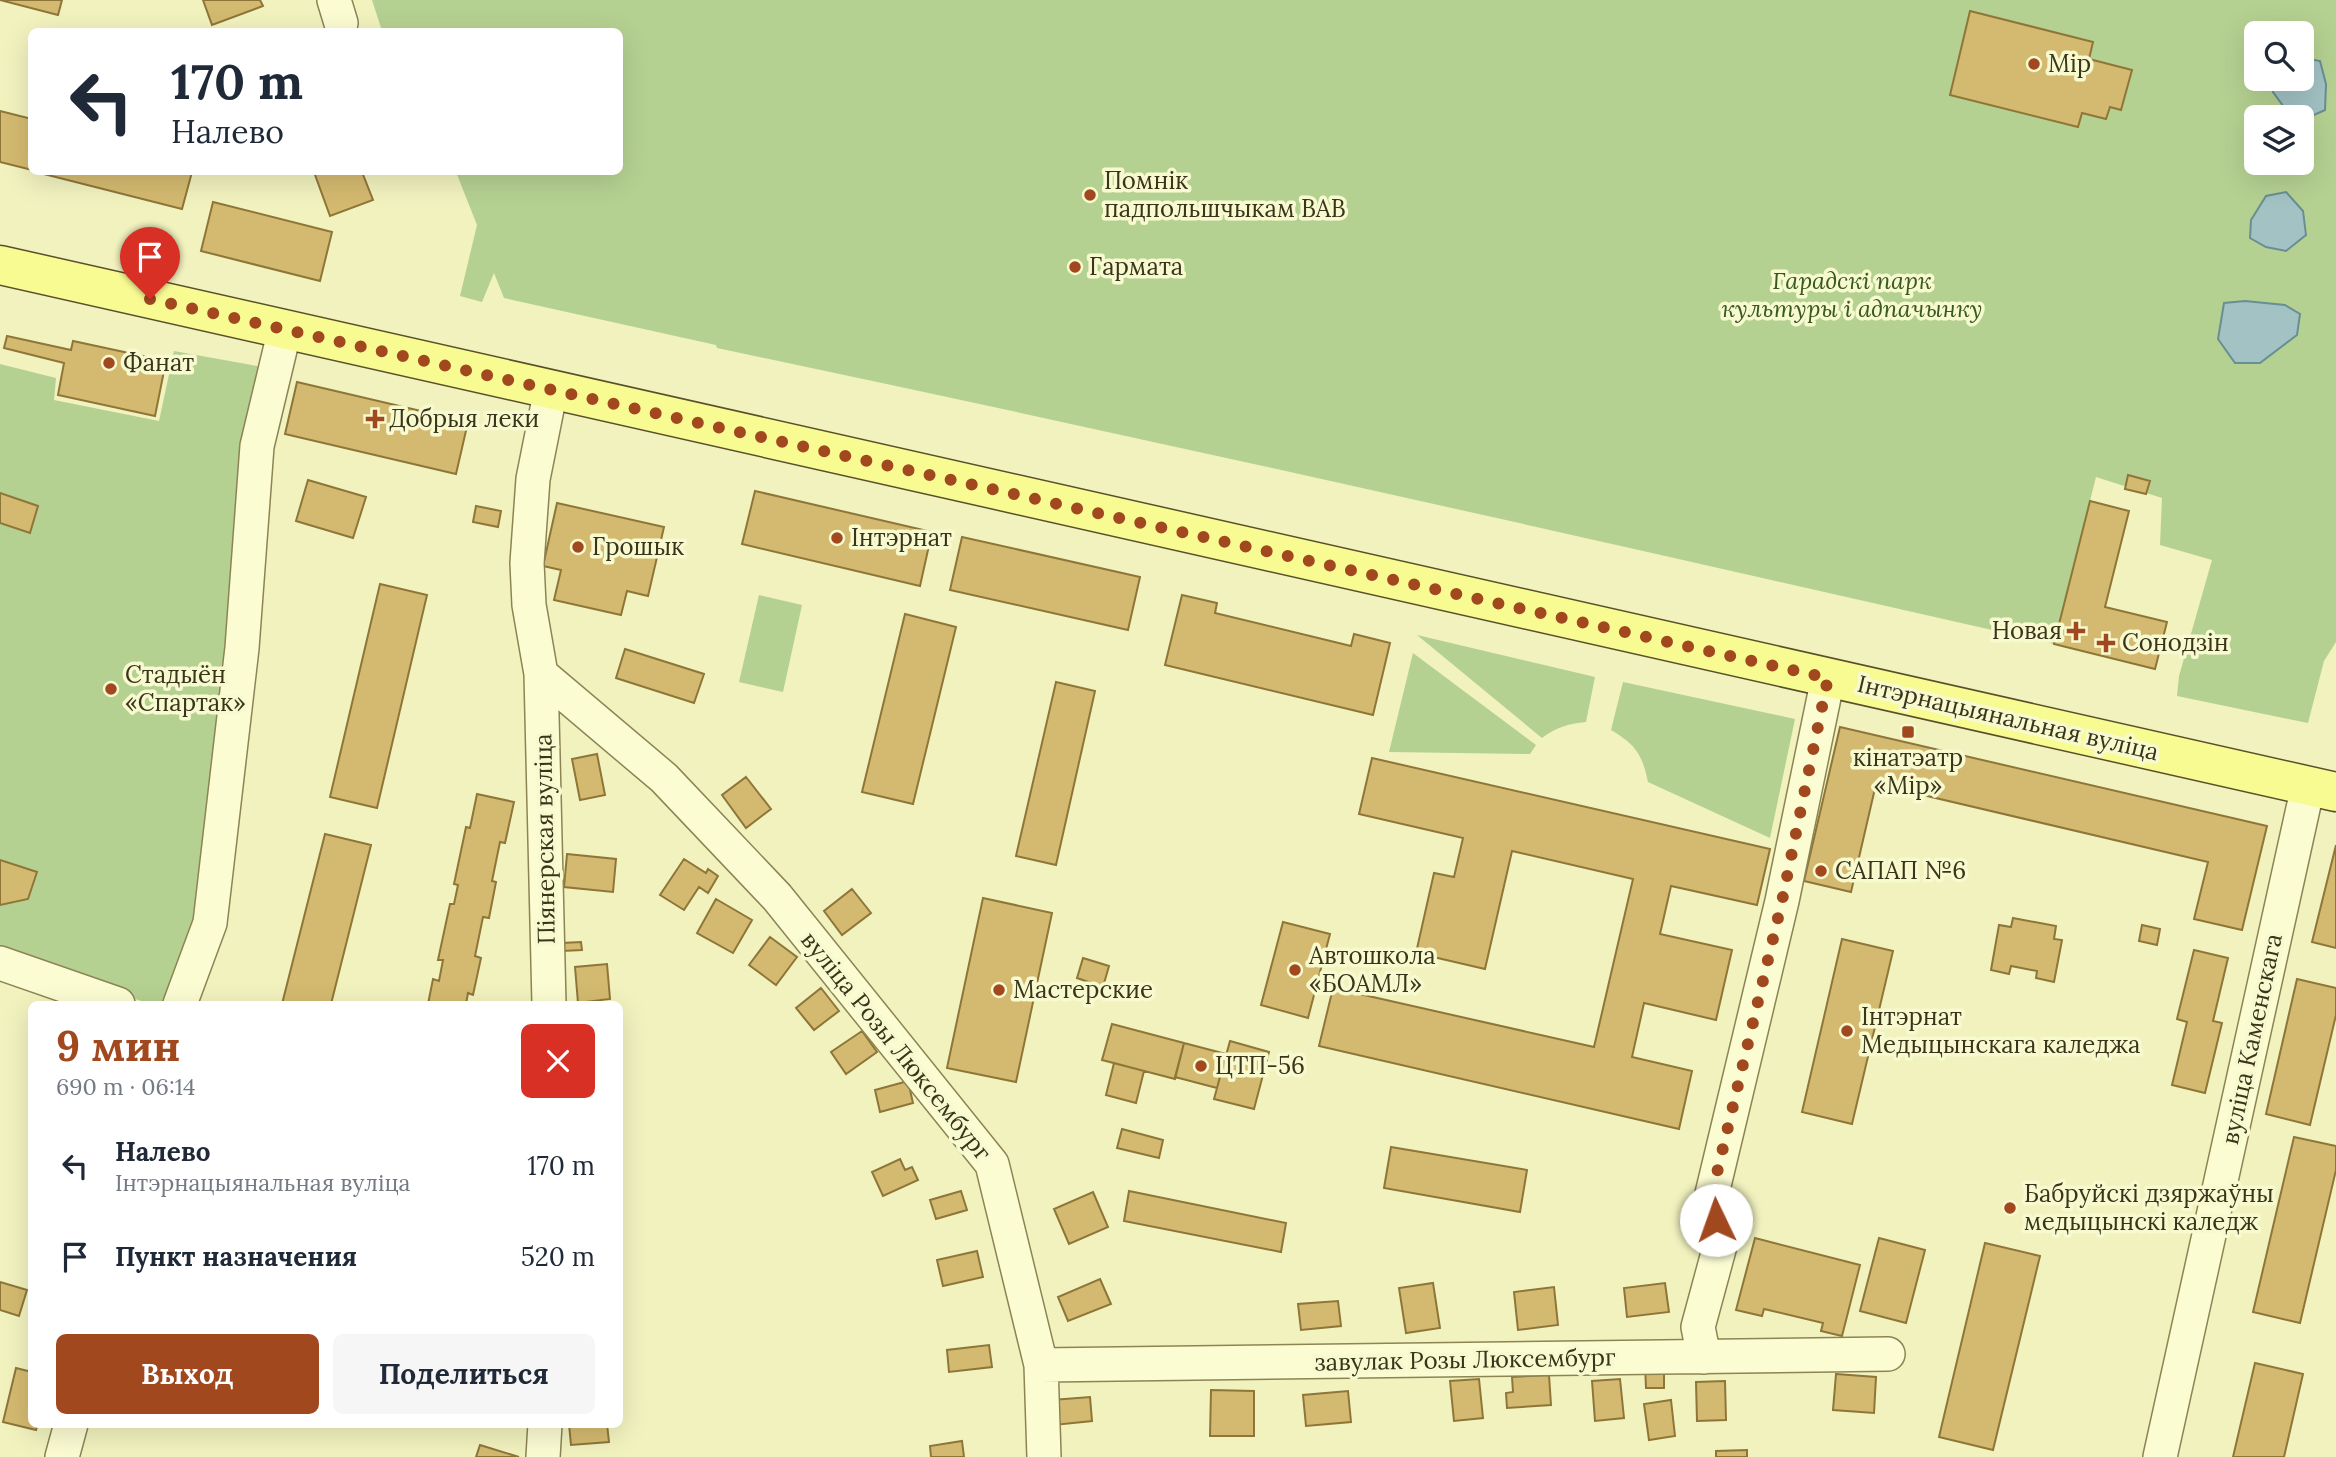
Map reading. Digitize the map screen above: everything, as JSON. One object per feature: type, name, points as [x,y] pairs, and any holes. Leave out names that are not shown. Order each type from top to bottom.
[{"type":"main road","name":"Інтэрнацыянальная вуліца","points":[[0,265],[2322,789]]},
{"type":"street","points":[[181,1001],[210,923],[242,648],[257,446],[285,329]]},
{"type":"street","name":"Піянерская вуліца","points":[[550,1001],[541,674],[529,605],[527,562],[533,479],[551,389]]},
{"type":"street","name":"вуліца Розы Люксембург","points":[[541,674],[664,778],[777,897],[992,1164],[1041,1365],[1044,1457]]},
{"type":"street","points":[[1703,1357],[1698,1327],[1721,1242],[1711,1198],[1782,901],[1828,678]]},
{"type":"street","points":[[542,732],[590,716]]},
{"type":"street","name":"вуліца Каменскага","points":[[2160,1457],[2322,789]]},
{"type":"street","points":[[0,963],[109,1001]]},
{"type":"street","name":"завулак Розы Люксембург","points":[[1041,1365],[1888,1354]]},
{"type":"street","points":[[62,1457],[70,1428]]},
{"type":"street","points":[[543,1457],[545,1428]]},
{"type":"green space","name":"Гарадскі парк культуры і адпачынку","points":[[372,0],[2336,0],[2336,642],[2324,661],[2308,723],[2177,696],[2179,676],[2212,560],[2160,545],[2162,498],[2096,477],[2054,644],[1219,456],[717,348],[716,345],[504,298],[494,273],[482,302],[460,296],[477,225],[457,175],[623,175],[623,28],[381,28]]},
{"type":"green space","name":"Стадыён «Спартак»","points":[[174,351],[263,367],[203,906],[166,1001],[141,1001],[0,952],[0,364],[56,378],[54,400],[159,421]]},
{"type":"green space","points":[[759,595],[802,605],[783,692],[739,682]]},
{"type":"green space","points":[[1417,635],[1595,677],[1586,722],[1562,727],[1542,738]]},
{"type":"green space","points":[[1413,653],[1536,745],[1530,754],[1389,752]]},
{"type":"green space","points":[[1623,682],[1795,719],[1770,838],[1648,782],[1637,751],[1611,730]]},
{"type":"water","points":[[2314,60],[2320,61],[2326,84],[2325,110],[2314,115],[2314,105],[2282,105],[2273,92],[2314,91]]},
{"type":"water","points":[[2286,192],[2303,211],[2306,235],[2286,251],[2266,247],[2250,238],[2251,220],[2266,196]]},
{"type":"water","points":[[2245,301],[2285,305],[2300,314],[2297,335],[2260,363],[2235,363],[2218,339],[2224,303]]},
{"type":"building","points":[[0,0],[62,0],[58,15]]},
{"type":"building","points":[[203,0],[260,0],[263,6],[212,25]]},
{"type":"building","name":"Мір","points":[[1970,11],[2093,42],[2089,59],[2132,70],[2121,110],[2110,107],[2106,119],[2082,113],[2078,127],[1950,95]]},
{"type":"building","points":[[0,111],[28,118],[28,169],[0,162]]},
{"type":"building","points":[[48,175],[191,175],[182,209]]},
{"type":"building","points":[[315,175],[363,175],[373,200],[330,216]]},
{"type":"building","points":[[213,202],[332,232],[320,281],[201,251]]},
{"type":"building","points":[[7,336],[71,350],[73,341],[166,361],[155,416],[58,395],[64,363],[4,348]]},
{"type":"building","points":[[297,382],[468,422],[456,474],[285,434]]},
{"type":"building","points":[[2128,475],[2150,481],[2146,494],[2125,489]]},
{"type":"building","points":[[308,480],[366,497],[353,538],[296,521]]},
{"type":"building","name":"Інтэрнат","points":[[755,491],[932,532],[920,586],[742,544]]},
{"type":"building","points":[[0,493],[38,506],[30,533],[0,523]]},
{"type":"building","points":[[2090,501],[2129,511],[2105,607],[2167,622],[2155,669],[2054,644]]},
{"type":"building","points":[[557,503],[664,527],[648,596],[627,591],[621,615],[554,600],[561,570],[543,566]]},
{"type":"building","points":[[476,506],[501,511],[498,527],[473,522]]},
{"type":"building","points":[[962,537],[1140,577],[1128,630],[950,590]]},
{"type":"building","points":[[380,584],[427,595],[377,808],[330,797]]},
{"type":"building","points":[[1182,595],[1217,603],[1215,613],[1351,646],[1354,634],[1390,643],[1373,715],[1165,665]]},
{"type":"building","points":[[905,614],[956,627],[913,804],[862,792]]},
{"type":"building","points":[[625,649],[704,674],[694,703],[616,678]]},
{"type":"building","points":[[1056,682],[1095,691],[1056,865],[1016,856]]},
{"type":"building","points":[[1840,727],[2267,826],[2242,930],[2194,919],[2208,862],[1876,784],[1851,892],[1804,881]]},
{"type":"building","points":[[597,754],[605,795],[580,800],[572,759]]},
{"type":"building","points":[[1372,758],[1770,849],[1757,905],[1671,886],[1660,934],[1732,950],[1716,1020],[1644,1003],[1632,1057],[1692,1071],[1679,1129],[1319,1046],[1333,988],[1594,1047],[1633,879],[1512,851],[1485,969],[1416,953],[1434,873],[1454,877],[1463,838],[1359,814]]},
{"type":"building","points":[[746,777],[771,809],[746,828],[722,795]]},
{"type":"building","points":[[477,794],[514,802],[505,843],[500,842],[492,881],[496,882],[489,918],[483,917],[475,956],[481,958],[473,995],[468,993],[467,1001],[429,1001],[433,979],[439,981],[443,960],[438,960],[450,904],[454,904],[458,885],[454,884],[466,827],[470,828]]},
{"type":"building","points":[[325,834],[371,845],[332,1001],[283,1001]]},
{"type":"building","points":[[2336,845],[2336,948],[2312,942]]},
{"type":"building","points":[[567,854],[616,859],[613,892],[564,887]]},
{"type":"building","points":[[684,859],[706,873],[708,869],[718,876],[708,893],[699,887],[684,910],[660,895]]},
{"type":"building","points":[[0,860],[37,872],[28,899],[0,905]]},
{"type":"building","points":[[852,889],[871,913],[842,935],[824,911]]},
{"type":"building","name":"Мастерские","points":[[983,898],[1052,913],[1016,1082],[947,1068]]},
{"type":"building","points":[[716,899],[752,920],[733,953],[697,933]]},
{"type":"building","points":[[2013,918],[2056,926],[2054,939],[2062,940],[2054,982],[2036,978],[2037,971],[2011,966],[2009,974],[1991,970],[1999,925],[2011,927]]},
{"type":"building","name":"Автошкола «БОАМЛ»","points":[[1283,922],[1330,934],[1308,1018],[1261,1005]]},
{"type":"building","points":[[2142,925],[2160,929],[2157,945],[2139,941]]},
{"type":"building","points":[[770,937],[797,957],[776,985],[749,965]]},
{"type":"building","name":"Інтэрнат Медыцынскага каледжа","points":[[1842,939],[1893,951],[1852,1124],[1802,1112]]},
{"type":"building","points":[[581,942],[582,950],[562,951],[562,943]]},
{"type":"building","points":[[2194,950],[2228,958],[2213,1021],[2222,1023],[2205,1093],[2172,1085],[2187,1022],[2177,1019]]},
{"type":"building","points":[[1083,958],[1109,966],[1103,987],[1077,978]]},
{"type":"building","points":[[607,964],[610,999],[578,1001],[575,967]]},
{"type":"building","points":[[2297,979],[2336,988],[2336,1015],[2310,1125],[2266,1114]]},
{"type":"building","points":[[821,988],[839,1011],[814,1030],[796,1008]]},
{"type":"building","points":[[1112,1024],[1184,1043],[1175,1079],[1102,1060]]},
{"type":"building","points":[[862,1031],[877,1052],[846,1074],[831,1052]]},
{"type":"building","points":[[1230,1041],[1269,1052],[1254,1109],[1214,1099]]},
{"type":"building","name":"ЦТП-56","points":[[1184,1043],[1226,1054],[1217,1088],[1175,1077]]},
{"type":"building","points":[[1114,1063],[1144,1071],[1136,1103],[1106,1095]]},
{"type":"building","points":[[908,1081],[913,1103],[880,1112],[875,1090]]},
{"type":"building","points":[[1122,1129],[1163,1140],[1159,1158],[1117,1148]]},
{"type":"building","points":[[2294,1137],[2336,1146],[2336,1170],[2300,1323],[2253,1312]]},
{"type":"building","points":[[1391,1147],[1527,1170],[1520,1212],[1384,1188]]},
{"type":"building","points":[[900,1159],[905,1170],[912,1167],[918,1180],[883,1196],[872,1172]]},
{"type":"building","points":[[961,1191],[967,1210],[936,1219],[930,1200]]},
{"type":"building","points":[[1129,1191],[1286,1223],[1281,1252],[1124,1221]]},
{"type":"building","points":[[1093,1192],[1108,1227],[1069,1244],[1054,1209]]},
{"type":"building","points":[[1755,1238],[1860,1265],[1842,1336],[1821,1331],[1823,1323],[1764,1309],[1762,1316],[1736,1310]]},
{"type":"building","points":[[1879,1238],[1925,1250],[1906,1323],[1860,1311]]},
{"type":"building","points":[[1985,1243],[2040,1256],[1993,1450],[1939,1437]]},
{"type":"building","points":[[977,1251],[983,1277],[943,1286],[937,1260]]},
{"type":"building","points":[[1100,1279],[1111,1304],[1068,1321],[1058,1297]]},
{"type":"building","points":[[0,1282],[27,1290],[19,1316],[0,1310]]},
{"type":"building","points":[[1433,1283],[1440,1328],[1406,1333],[1399,1288]]},
{"type":"building","points":[[1665,1283],[1669,1312],[1627,1317],[1624,1288]]},
{"type":"building","points":[[1554,1287],[1558,1325],[1518,1330],[1514,1292]]},
{"type":"building","points":[[1338,1301],[1341,1326],[1301,1330],[1298,1304]]},
{"type":"building","points":[[989,1345],[992,1367],[949,1372],[947,1350]]},
{"type":"building","points":[[2255,1363],[2303,1374],[2284,1457],[2233,1457]]},
{"type":"building","points":[[1645,1365],[1664,1365],[1664,1388],[1646,1388]]},
{"type":"building","points":[[16,1368],[28,1371],[28,1428],[37,1428],[36,1430],[3,1422]]},
{"type":"building","points":[[1836,1374],[1876,1377],[1874,1413],[1833,1410]]},
{"type":"building","points":[[1549,1375],[1551,1405],[1507,1408],[1506,1393],[1513,1392],[1512,1377]]},
{"type":"building","points":[[1479,1379],[1483,1418],[1454,1421],[1450,1381]]},
{"type":"building","points":[[1620,1379],[1624,1418],[1595,1421],[1592,1381]]},
{"type":"building","points":[[1725,1381],[1726,1420],[1697,1421],[1696,1382]]},
{"type":"building","points":[[1211,1390],[1254,1391],[1254,1436],[1210,1436]]},
{"type":"building","points":[[1348,1391],[1351,1422],[1306,1426],[1303,1395]]},
{"type":"building","points":[[1090,1397],[1092,1421],[1054,1425],[1052,1400]]},
{"type":"building","points":[[1671,1400],[1675,1436],[1649,1440],[1644,1404]]},
{"type":"building","points":[[569,1428],[607,1428],[609,1442],[571,1445]]},
{"type":"building","points":[[962,1441],[964,1457],[931,1457],[930,1446]]},
{"type":"building","points":[[480,1445],[519,1457],[476,1457]]},
{"type":"building","points":[[1747,1450],[1747,1457],[1716,1457],[1716,1451]]},
{"type":"place","name":"Мір","points":[[2034,64]]},
{"type":"place","name":"Помнік падпольшчыкам ВАВ","points":[[1090,195]]},
{"type":"place","name":"Гармата","points":[[1075,267]]},
{"type":"place","name":"Фанат","points":[[109,363]]},
{"type":"place","name":"Добрыя леки","points":[[375,419]]},
{"type":"place","name":"Інтэрнат","points":[[837,538]]},
{"type":"place","name":"Грошык","points":[[578,547]]},
{"type":"place","name":"Новая","points":[[2076,631]]},
{"type":"place","name":"Сонодзін","points":[[2106,643]]},
{"type":"place","name":"Стадыён «Спартак»","points":[[111,689]]},
{"type":"place","name":"кінатэатр «Мір»","points":[[1908,732]]},
{"type":"place","name":"САПАП №6","points":[[1821,871]]},
{"type":"place","name":"Автошкола «БОАМЛ»","points":[[1295,970]]},
{"type":"place","name":"Мастерские","points":[[999,990]]},
{"type":"place","name":"Інтэрнат Медыцынскага каледжа","points":[[1847,1031]]},
{"type":"place","name":"ЦТП-56","points":[[1201,1066]]},
{"type":"place","name":"Бабруйскі дзяржаўны медыцынскі каледж","points":[[2010,1208]]},
{"type":"route","points":[[150,299],[1828,678],[1782,901],[1711,1198],[1716,1220]]}]
